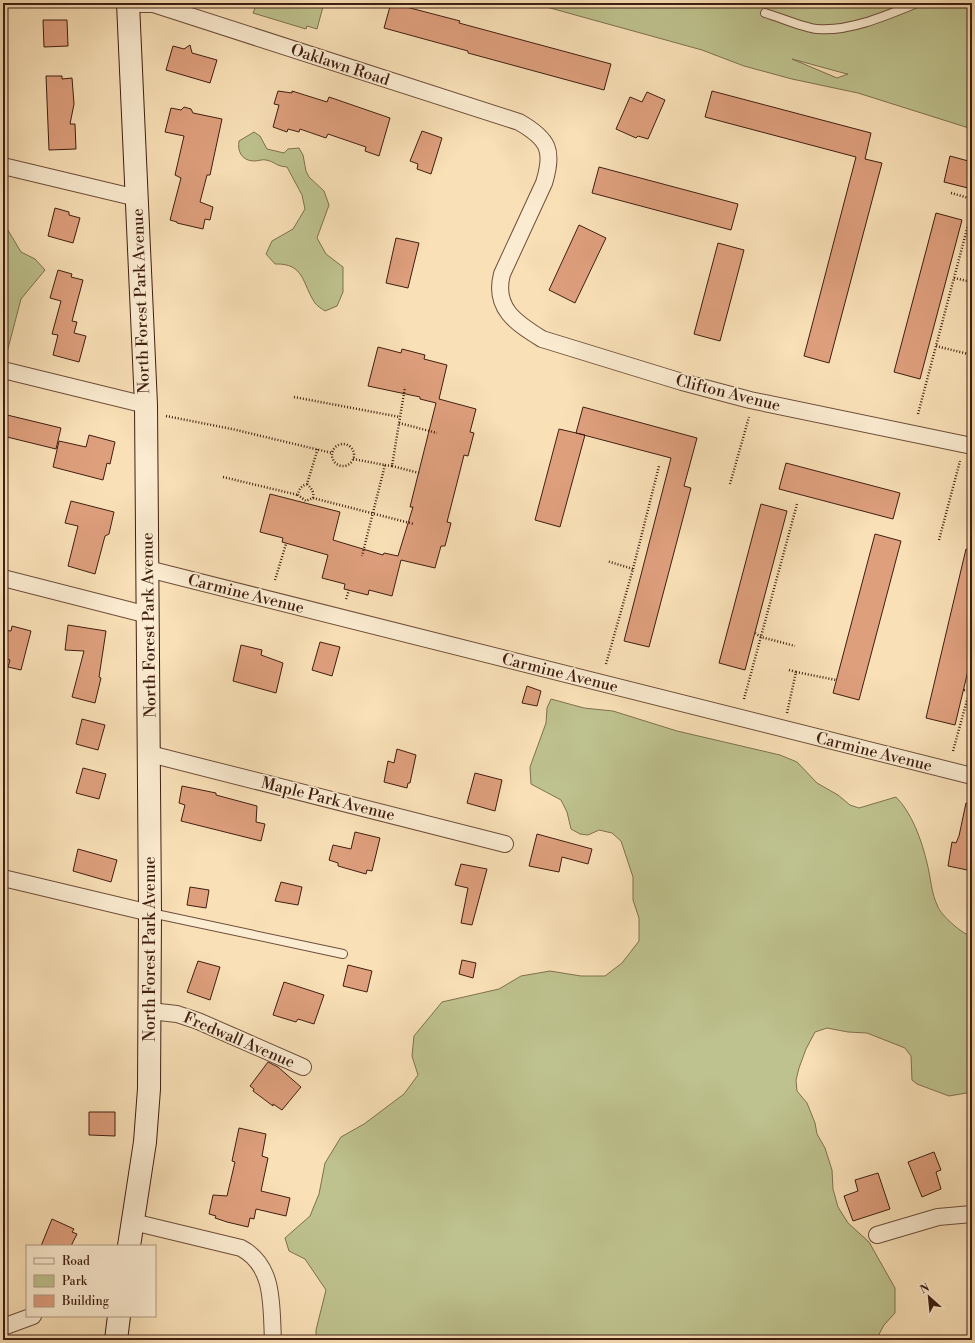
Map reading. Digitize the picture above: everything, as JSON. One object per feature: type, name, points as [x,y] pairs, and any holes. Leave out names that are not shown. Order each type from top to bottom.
[{"type":"main road","name":"North Forest Park Avenue","points":[[128,4],[146,405],[150,754],[150,1055],[147,1116],[129,1245]]},
{"type":"main road","points":[[116,1340],[119,1317]]},
{"type":"street","name":"Oaklawn Road","points":[[128,4],[153,4],[520,122],[532,130],[545,142],[550,158],[544,183],[502,274],[500,284],[502,302]]},
{"type":"street","points":[[3,166],[137,198]]},
{"type":"street","name":"Clifton Avenue","points":[[502,302],[511,316],[522,327],[542,339],[682,382],[750,400],[972,446]]},
{"type":"street","points":[[3,370],[146,405]]},
{"type":"street","name":"Carmine Avenue","points":[[148,569],[972,776]]},
{"type":"street","points":[[3,578],[148,615]]},
{"type":"street","name":"Maple Park Avenue","points":[[150,754],[505,844]]},
{"type":"street","points":[[3,878],[150,913]]},
{"type":"street","name":"Fredwall Avenue","points":[[150,1011],[177,1014],[198,1021],[303,1067]]},
{"type":"street","points":[[877,1235],[938,1217],[972,1214]]},
{"type":"street","points":[[133,1222],[241,1248],[252,1254],[262,1267],[269,1287],[273,1340]]},
{"type":"street","points":[[3,1327],[30,1317]]},
{"type":"lane","points":[[765,13],[817,29],[850,26],[887,15],[917,3]]},
{"type":"lane","points":[[150,913],[343,954]]},
{"type":"path","points":[[951,193],[972,199]]},
{"type":"path","points":[[918,414],[972,210]]},
{"type":"path","points":[[954,278],[972,282]]},
{"type":"path","points":[[936,346],[972,355]]},
{"type":"path","points":[[392,466],[405,387]]},
{"type":"path","points":[[294,397],[400,417]]},
{"type":"path","points":[[165,416],[318,448],[332,453]]},
{"type":"path","points":[[730,484],[749,416]]},
{"type":"path","points":[[399,423],[437,433]]},
{"type":"path","points":[[346,445],[352,449],[354,459],[349,465],[338,465],[333,460],[332,453],[336,447],[346,445]]},
{"type":"path","points":[[298,495],[302,486],[307,484],[318,448]]},
{"type":"path","points":[[354,459],[419,472]]},
{"type":"path","points":[[939,540],[960,461]]},
{"type":"path","points":[[362,556],[385,465]]},
{"type":"path","points":[[606,664],[633,569],[659,466]]},
{"type":"path","points":[[223,477],[298,495],[306,501],[313,498],[414,524]]},
{"type":"path","points":[[307,484],[312,488],[314,494],[313,498]]},
{"type":"path","points":[[744,700],[797,504]]},
{"type":"path","points":[[275,580],[286,544]]},
{"type":"path","points":[[607,561],[633,569]]},
{"type":"path","points":[[346,599],[349,590]]},
{"type":"path","points":[[755,633],[761,637],[795,646]]},
{"type":"path","points":[[789,670],[836,680]]},
{"type":"path","points":[[787,714],[796,672]]},
{"type":"path","points":[[953,751],[971,691],[972,682]]},
{"type":"path","points":[[964,690],[971,691]]},
{"type":"green space","points":[[257,3],[324,3],[317,29],[307,26],[306,29],[253,13]]},
{"type":"green space","points":[[532,3],[972,3],[972,129],[858,93],[792,79],[744,66],[702,50]],"holes":[[[792,59],[848,74],[837,78]]]},
{"type":"green space","points":[[254,132],[260,136],[267,149],[284,153],[288,149],[299,148],[303,155],[306,171],[309,177],[324,191],[329,205],[317,238],[326,254],[343,267],[343,292],[337,306],[325,311],[315,303],[297,271],[292,267],[275,264],[266,254],[272,241],[293,229],[305,209],[302,195],[287,167],[265,160],[250,161],[241,155],[239,141]]},
{"type":"green space","points":[[3,222],[21,252],[35,259],[45,270],[21,299],[5,360],[3,360]]},
{"type":"green space","points":[[551,699],[584,708],[613,711],[677,731],[780,755],[797,762],[817,783],[838,795],[850,805],[859,808],[896,797],[912,819],[919,837],[927,863],[934,896],[940,911],[964,933],[972,936],[972,1092],[949,1096],[917,1084],[912,1080],[911,1056],[905,1048],[867,1033],[848,1032],[827,1028],[815,1032],[806,1049],[796,1080],[797,1091],[807,1103],[815,1123],[817,1134],[825,1148],[832,1170],[833,1189],[838,1207],[848,1223],[869,1242],[895,1288],[895,1313],[884,1325],[876,1340],[316,1340],[316,1330],[326,1290],[305,1259],[289,1251],[285,1238],[310,1216],[319,1194],[325,1163],[341,1137],[364,1124],[404,1094],[418,1075],[412,1056],[414,1036],[442,1002],[499,989],[521,976],[550,971],[581,976],[605,976],[622,963],[639,941],[639,918],[633,900],[633,877],[621,841],[612,833],[599,830],[588,835],[580,834],[571,829],[567,812],[561,800],[531,784],[530,767],[546,723],[547,708]]},
{"type":"building","points":[[391,3],[611,64],[604,90],[468,53],[468,51],[384,28]]},
{"type":"building","points":[[43,20],[67,20],[68,46],[44,47]]},
{"type":"building","points":[[190,45],[192,53],[217,60],[210,83],[166,70],[173,46],[184,49]]},
{"type":"building","points":[[46,76],[62,76],[62,79],[72,78],[74,104],[70,124],[75,124],[76,149],[49,150]]},
{"type":"building","points":[[278,91],[292,93],[292,91],[327,102],[329,97],[390,118],[379,156],[365,151],[366,147],[328,134],[326,138],[300,129],[299,132],[288,129],[287,132],[273,127],[279,105],[274,104]]},
{"type":"building","points":[[712,91],[871,133],[865,159],[882,163],[829,363],[804,356],[856,157],[705,117]]},
{"type":"building","points":[[647,92],[665,100],[648,139],[638,136],[636,138],[616,129],[630,97],[642,102]]},
{"type":"building","points":[[184,107],[191,109],[193,113],[222,119],[210,175],[207,175],[200,202],[213,207],[210,220],[205,219],[203,229],[170,220],[181,178],[175,175],[184,136],[165,132],[171,108],[181,110]]},
{"type":"building","points":[[422,131],[442,138],[431,174],[417,169],[418,164],[410,161]]},
{"type":"building","points":[[950,156],[972,162],[972,189],[944,182]]},
{"type":"building","points":[[599,167],[738,204],[731,230],[592,193]]},
{"type":"building","points":[[55,208],[69,212],[69,215],[80,218],[73,243],[48,236]]},
{"type":"building","points":[[936,213],[962,220],[920,379],[894,372]]},
{"type":"building","points":[[579,225],[606,238],[575,303],[549,290]]},
{"type":"building","points":[[396,238],[419,243],[408,288],[386,283]]},
{"type":"building","points":[[718,243],[744,250],[720,341],[694,334]]},
{"type":"building","points":[[58,270],[72,274],[71,277],[83,280],[72,321],[77,322],[74,333],[86,336],[79,362],[53,355],[58,335],[52,334],[61,301],[50,298]]},
{"type":"building","points":[[378,347],[401,353],[402,349],[425,355],[424,359],[447,365],[439,399],[476,409],[470,432],[474,433],[468,456],[464,455],[447,522],[451,523],[445,546],[441,546],[435,568],[401,560],[392,596],[369,590],[368,595],[344,589],[345,584],[322,578],[328,555],[282,542],[283,538],[260,532],[270,494],[340,512],[333,540],[383,555],[384,553],[398,556],[413,507],[410,507],[436,403],[420,399],[420,397],[368,386]]},
{"type":"building","points":[[583,407],[697,438],[684,486],[691,488],[649,647],[624,641],[671,458],[576,433]]},
{"type":"building","points":[[3,414],[61,428],[56,449],[3,436]]},
{"type":"building","points":[[559,429],[585,435],[560,527],[535,520]]},
{"type":"building","points":[[89,435],[115,442],[110,464],[107,463],[103,480],[53,467],[59,441],[86,447]]},
{"type":"building","points":[[786,463],[900,493],[893,519],[779,489]]},
{"type":"building","points":[[71,501],[114,512],[109,534],[105,536],[95,574],[68,566],[78,526],[65,523]]},
{"type":"building","points":[[761,504],[787,511],[745,670],[719,663]]},
{"type":"building","points":[[875,534],[901,541],[859,700],[833,693]]},
{"type":"building","points":[[966,549],[972,550],[972,654],[955,725],[926,718]]},
{"type":"building","points":[[68,625],[106,631],[99,677],[101,678],[95,703],[72,697],[84,651],[65,650]]},
{"type":"building","points":[[12,626],[31,631],[21,670],[8,667],[10,660],[3,658],[3,630],[11,631]]},
{"type":"building","points":[[320,642],[340,647],[332,676],[312,670]]},
{"type":"building","points":[[241,645],[262,650],[261,655],[283,663],[276,693],[233,681]]},
{"type":"building","points":[[527,686],[541,691],[537,706],[522,703]]},
{"type":"building","points":[[82,719],[105,725],[98,750],[76,744]]},
{"type":"building","points":[[397,749],[416,755],[410,783],[408,783],[407,788],[384,782],[388,761],[394,763]]},
{"type":"building","points":[[83,768],[106,774],[99,799],[76,793]]},
{"type":"building","points":[[475,773],[502,780],[495,811],[467,803]]},
{"type":"building","points":[[182,786],[216,793],[216,795],[257,806],[256,822],[265,824],[261,841],[181,821],[185,805],[179,803]]},
{"type":"building","points":[[966,803],[972,804],[972,871],[948,866],[952,842],[956,843],[959,836]]},
{"type":"building","points":[[355,832],[380,838],[372,871],[367,870],[366,874],[338,866],[338,863],[329,860],[333,845],[351,849]]},
{"type":"building","points":[[537,834],[592,849],[588,864],[562,857],[559,872],[529,866]]},
{"type":"building","points":[[78,849],[117,860],[111,882],[73,871]]},
{"type":"building","points":[[461,864],[487,869],[472,925],[461,923],[468,888],[455,885]]},
{"type":"building","points":[[281,882],[302,887],[298,905],[275,901]]},
{"type":"building","points":[[190,887],[209,890],[206,908],[187,905]]},
{"type":"building","points":[[462,960],[476,963],[473,978],[459,974]]},
{"type":"building","points":[[198,961],[220,967],[210,1000],[187,992]]},
{"type":"building","points":[[348,965],[372,971],[367,992],[343,986]]},
{"type":"building","points":[[284,982],[324,995],[314,1024],[298,1019],[296,1022],[273,1015]]},
{"type":"building","points":[[268,1062],[278,1067],[301,1087],[282,1110],[273,1104],[273,1106],[253,1091],[254,1089],[250,1086]]},
{"type":"building","points":[[89,1112],[115,1112],[115,1136],[89,1135]]},
{"type":"building","points":[[239,1128],[266,1134],[262,1156],[268,1158],[261,1191],[290,1198],[286,1216],[256,1209],[254,1219],[250,1218],[248,1227],[215,1218],[216,1216],[209,1214],[213,1195],[227,1196],[235,1162],[232,1161]]},
{"type":"building","points":[[934,1152],[941,1170],[936,1172],[941,1189],[922,1197],[908,1162]]},
{"type":"building","points":[[878,1173],[890,1209],[853,1221],[844,1196],[858,1191],[855,1180]]},
{"type":"building","points":[[52,1219],[74,1229],[72,1232],[77,1234],[72,1245],[41,1245]]}]
